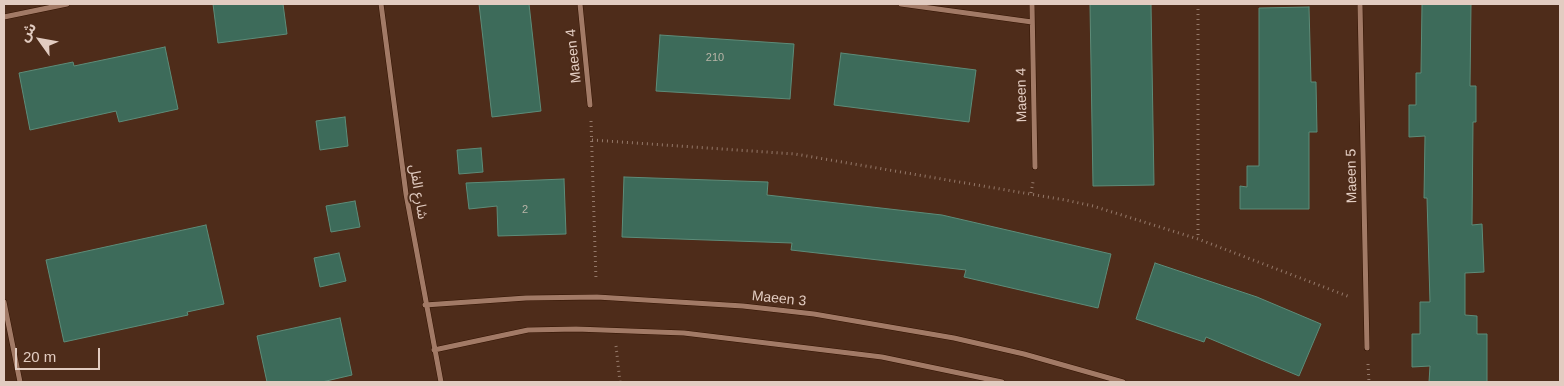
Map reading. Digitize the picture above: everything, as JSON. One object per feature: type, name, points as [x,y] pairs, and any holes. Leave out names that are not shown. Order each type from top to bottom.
[{"type":"street","points":[[4,17],[67,4]]},
{"type":"street","name":"شارع الفل","points":[[381,4],[406,194],[425,305],[441,382]]},
{"type":"street","name":"Maeen 4","points":[[580,4],[590,106]]},
{"type":"street","points":[[901,4],[1032,22]]},
{"type":"street","name":"Maeen 4","points":[[1032,4],[1035,168]]},
{"type":"street","name":"Maeen 5","points":[[1360,4],[1367,348]]},
{"type":"street","name":"Maeen 3","points":[[425,305],[526,298],[597,297],[743,306],[885,325],[1015,352],[1123,382]]},
{"type":"street","points":[[4,302],[20,382]]},
{"type":"street","points":[[434,350],[528,330],[576,328],[684,333],[812,347],[882,357],[1002,382]]},
{"type":"path","points":[[1198,4],[1198,239]]},
{"type":"path","points":[[590,106],[597,297]]},
{"type":"path","points":[[592,140],[794,154],[894,169],[1093,206],[1198,239],[1365,303]]},
{"type":"path","points":[[614,331],[620,382]]},
{"type":"building","points":[[213,4],[283,4],[287,34],[218,43]]},
{"type":"building","points":[[479,4],[529,4],[541,111],[492,117]]},
{"type":"building","points":[[1090,4],[1151,4],[1154,185],[1093,186]]},
{"type":"building","points":[[1422,4],[1471,4],[1470,86],[1476,86],[1476,122],[1473,122],[1472,225],[1482,224],[1484,272],[1465,273],[1465,315],[1477,316],[1477,334],[1487,334],[1487,382],[1429,382],[1430,366],[1412,367],[1412,334],[1420,334],[1420,302],[1430,302],[1427,198],[1424,198],[1425,136],[1409,137],[1409,105],[1416,105],[1416,73],[1421,73]]},
{"type":"building","points":[[1309,7],[1311,82],[1316,82],[1317,132],[1309,132],[1309,209],[1240,209],[1240,186],[1247,187],[1247,166],[1259,166],[1259,8]]},
{"type":"building","points":[[660,35],[794,44],[790,99],[656,91]]},
{"type":"building","points":[[165,47],[178,109],[119,122],[116,111],[30,130],[19,73],[73,62],[74,66]]},
{"type":"building","points":[[841,53],[976,70],[969,122],[834,105]]},
{"type":"building","points":[[345,117],[348,146],[320,150],[316,121]]},
{"type":"building","points":[[481,148],[483,172],[459,174],[457,150]]},
{"type":"building","points":[[624,177],[768,182],[767,195],[942,215],[1111,254],[1098,308],[964,277],[966,270],[791,250],[792,243],[622,237]]},
{"type":"building","points":[[564,179],[566,234],[498,236],[497,206],[469,209],[466,183]]},
{"type":"building","points":[[355,201],[360,227],[331,232],[326,206]]},
{"type":"building","points":[[206,225],[224,304],[187,312],[188,315],[64,342],[46,260]]},
{"type":"building","points":[[339,253],[346,281],[320,287],[314,258]]},
{"type":"building","points":[[1155,263],[1257,297],[1321,324],[1299,376],[1206,337],[1204,342],[1136,319]]},
{"type":"building","points":[[340,318],[352,375],[322,382],[267,382],[257,336]]}]
